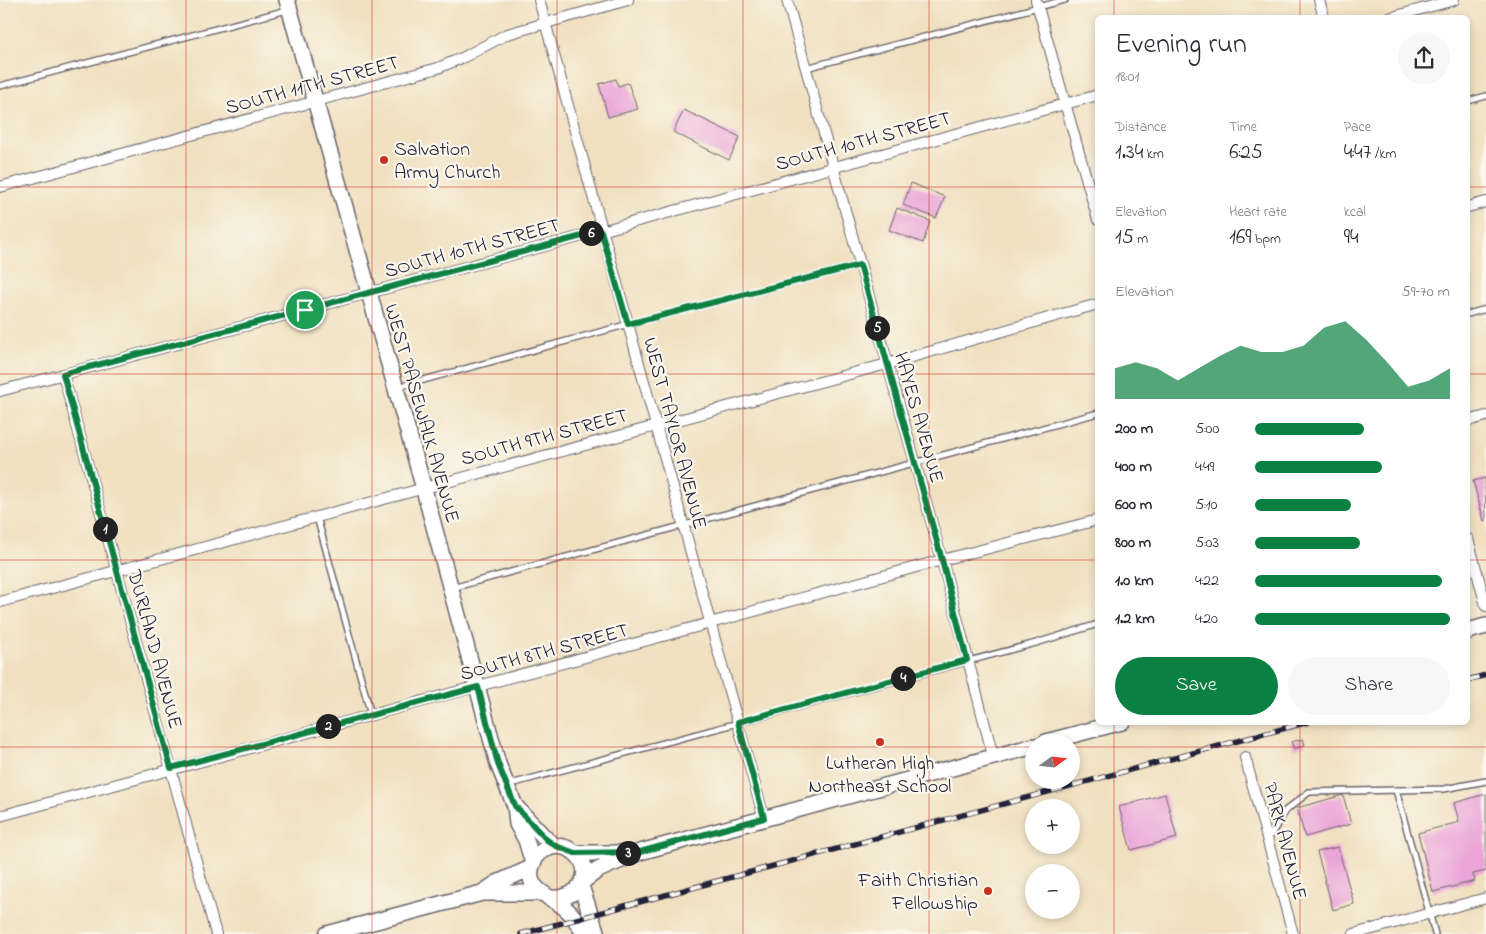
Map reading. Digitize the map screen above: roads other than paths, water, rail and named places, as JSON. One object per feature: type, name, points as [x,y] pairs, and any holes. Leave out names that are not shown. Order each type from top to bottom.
[{"type":"street","name":"WEST TAYLOR AVENUE","points":[[539,0],[764,818]]},
{"type":"street","name":"SOUTH 11TH STREET","points":[[0,187],[438,68],[464,58],[507,34],[628,0]]},
{"type":"street","name":"HAYES AVENUE","points":[[787,0],[942,560],[993,756]]},
{"type":"street","points":[[1319,0],[1323,15]]},
{"type":"street","points":[[1400,15],[1454,0]]},
{"type":"street","points":[[1037,4],[1095,202]]},
{"type":"street","name":"WEST PASEWALK AVENUE","points":[[288,5],[396,387],[498,764],[515,806],[517,824],[526,840],[532,866]]},
{"type":"street","name":"SOUTH 10TH STREET","points":[[0,391],[601,231],[1095,96]]},
{"type":"street","points":[[1470,206],[1486,202]]},
{"type":"street","name":"SOUTH 9TH STREET","points":[[0,602],[887,364],[1095,305]]},
{"type":"street","name":"DURLAND AVENUE","points":[[63,374],[216,934]]},
{"type":"street","points":[[1470,420],[1486,416]]},
{"type":"street","name":"SOUTH 8TH STREET","points":[[0,816],[942,560],[1095,521]]},
{"type":"street","points":[[1470,547],[1486,606]]},
{"type":"street","points":[[1470,630],[1486,626]]},
{"type":"street","points":[[1076,734],[1111,725]]},
{"type":"street","points":[[482,893],[566,898],[573,894],[598,870],[640,852],[1025,748]]},
{"type":"street","name":"PARK AVENUE","points":[[1245,757],[1293,934]]},
{"type":"street","name":"WEST PASEWALK AVENUE","points":[[515,806],[547,840],[556,846]]},
{"type":"street","points":[[584,934],[571,913],[545,896],[532,882],[532,866],[540,853],[556,846],[575,853],[640,852]]},
{"type":"street","points":[[575,853],[583,866],[582,884],[597,934]]},
{"type":"street","points":[[327,934],[482,893],[532,866]]},
{"type":"street","points":[[1354,934],[1486,898]]},
{"type":"lane","points":[[806,68],[1037,4],[1065,0]]},
{"type":"lane","points":[[0,86],[288,5]]},
{"type":"lane","points":[[1470,100],[1486,96]]},
{"type":"lane","points":[[396,387],[628,324],[860,265]]},
{"type":"lane","points":[[1470,313],[1486,309]]},
{"type":"lane","points":[[451,588],[1095,414]]},
{"type":"lane","points":[[317,516],[371,715]]},
{"type":"lane","points":[[506,785],[1036,643],[1095,625]]},
{"type":"lane","points":[[1267,841],[1285,811],[1309,792],[1444,789],[1486,781]]},
{"type":"lane","points":[[1396,790],[1435,934]]},
{"type":"railway","points":[[1470,679],[1486,675]]},
{"type":"railway","points":[[521,934],[1297,725]]},
{"type":"place","name":"Salvation Army Church","points":[[384,160]]},
{"type":"place","name":"Lutheran High Northeast School","points":[[880,742]]},
{"type":"place","name":"Faith Christian Fellowship","points":[[988,891]]}]
